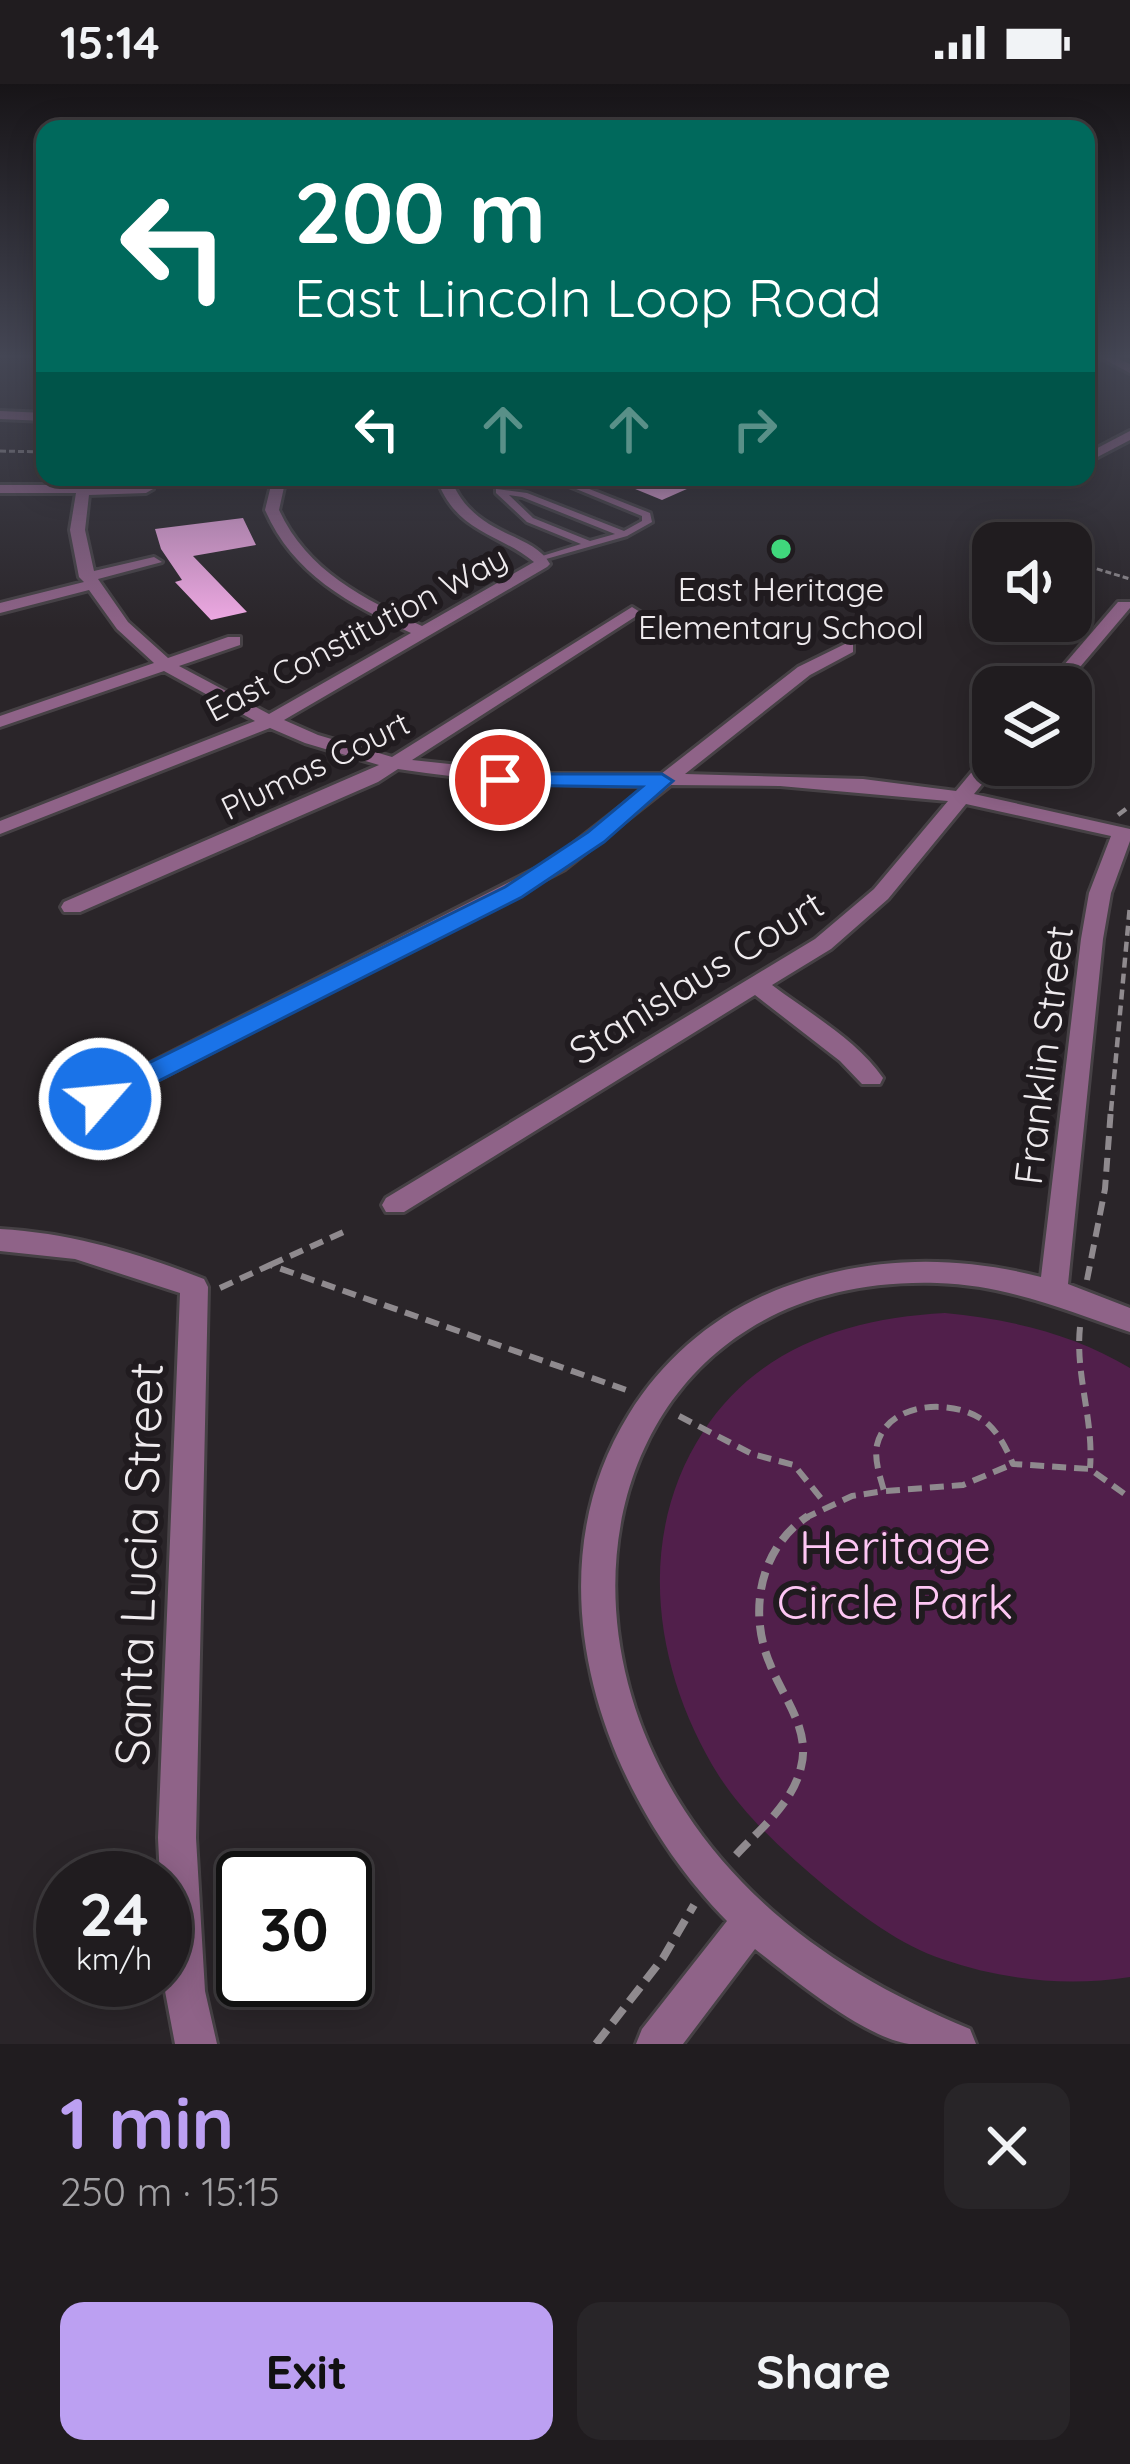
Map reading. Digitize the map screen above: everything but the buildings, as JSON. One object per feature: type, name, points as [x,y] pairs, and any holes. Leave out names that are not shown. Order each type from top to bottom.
[{"type":"street","points":[[0,489],[52,486]]},
{"type":"street","points":[[86,486],[76,538],[89,580],[127,630],[169,667],[268,722],[394,765],[527,782],[796,780],[960,797],[1126,834]]},
{"type":"street","points":[[110,486],[146,489]]},
{"type":"street","points":[[277,486],[272,510],[292,547],[349,594],[424,633]]},
{"type":"street","name":"East Constitution Way","points":[[0,827],[268,722],[536,569],[542,559],[467,516],[447,486]]},
{"type":"street","points":[[0,608],[154,562]]},
{"type":"street","points":[[1072,666],[1124,605]]},
{"type":"street","name":"Plumas Court","points":[[72,907],[394,765],[632,612]]},
{"type":"street","points":[[0,722],[234,641]]},
{"type":"street","points":[[100,1099],[513,892],[596,837],[804,671],[847,648]]},
{"type":"street","name":"Stanislaus Court","points":[[394,1205],[824,944],[868,907],[972,783]]},
{"type":"street","name":"Franklin Street","points":[[1053,1290],[1092,939],[1100,893],[1126,834]]},
{"type":"street","points":[[758,986],[871,1078]]},
{"type":"street","points":[[0,1240],[52,1241],[123,1259],[194,1287],[194,1303]]},
{"type":"street","points":[[955,2044],[854,1998],[752,1921],[692,1853],[656,1799],[610,1688],[598,1620],[598,1556],[605,1508],[628,1444],[662,1389],[690,1359],[739,1322],[794,1294],[854,1278],[918,1272],[984,1276],[1053,1290],[1130,1320]]},
{"type":"street","name":"Santa Lucia Street","points":[[194,1303],[177,1838],[185,1991],[196,2044]]},
{"type":"street","points":[[657,2044],[752,1921]]},
{"type":"lane","points":[[498,486],[530,520],[591,545]]},
{"type":"lane","points":[[542,559],[624,534],[647,522],[647,515],[574,486]]},
{"type":"lane","points":[[500,491],[524,495],[624,534]]},
{"type":"path","points":[[0,451],[36,452]]},
{"type":"path","points":[[1092,567],[1130,579]]},
{"type":"path","points":[[1087,1278],[1102,1204],[1113,1026],[1130,905]]},
{"type":"path","points":[[194,1303],[346,1231]]},
{"type":"path","points":[[270,1265],[618,1385]]},
{"type":"path","points":[[1079,1334],[1076,1364],[1093,1426],[1090,1469]]},
{"type":"path","points":[[884,1491],[875,1459],[879,1438],[891,1421],[915,1409],[971,1413],[989,1426],[1013,1464]]},
{"type":"path","points":[[688,1421],[752,1454],[794,1466],[824,1502]]},
{"type":"path","points":[[752,1838],[796,1784],[804,1749],[796,1717],[766,1656],[760,1590],[783,1537],[824,1502],[962,1485],[1013,1464],[1090,1469],[1130,1498]]},
{"type":"path","points":[[596,2044],[663,1958],[687,1915]]},
{"type":"green space","name":"Heritage Circle Park","points":[[945,1313],[1040,1330],[1130,1368],[1130,1977],[1058,1981],[988,1972],[927,1953],[881,1928],[812,1875],[742,1807],[719,1776],[679,1693],[661,1605],[661,1560],[667,1516],[681,1473],[703,1432],[750,1379],[808,1343],[874,1322]]},
{"type":"place","name":"East Heritage Elementary School","points":[[781,549]]},
{"type":"route","points":[[100,1099],[513,892],[596,837],[662,781],[500,780]]}]
